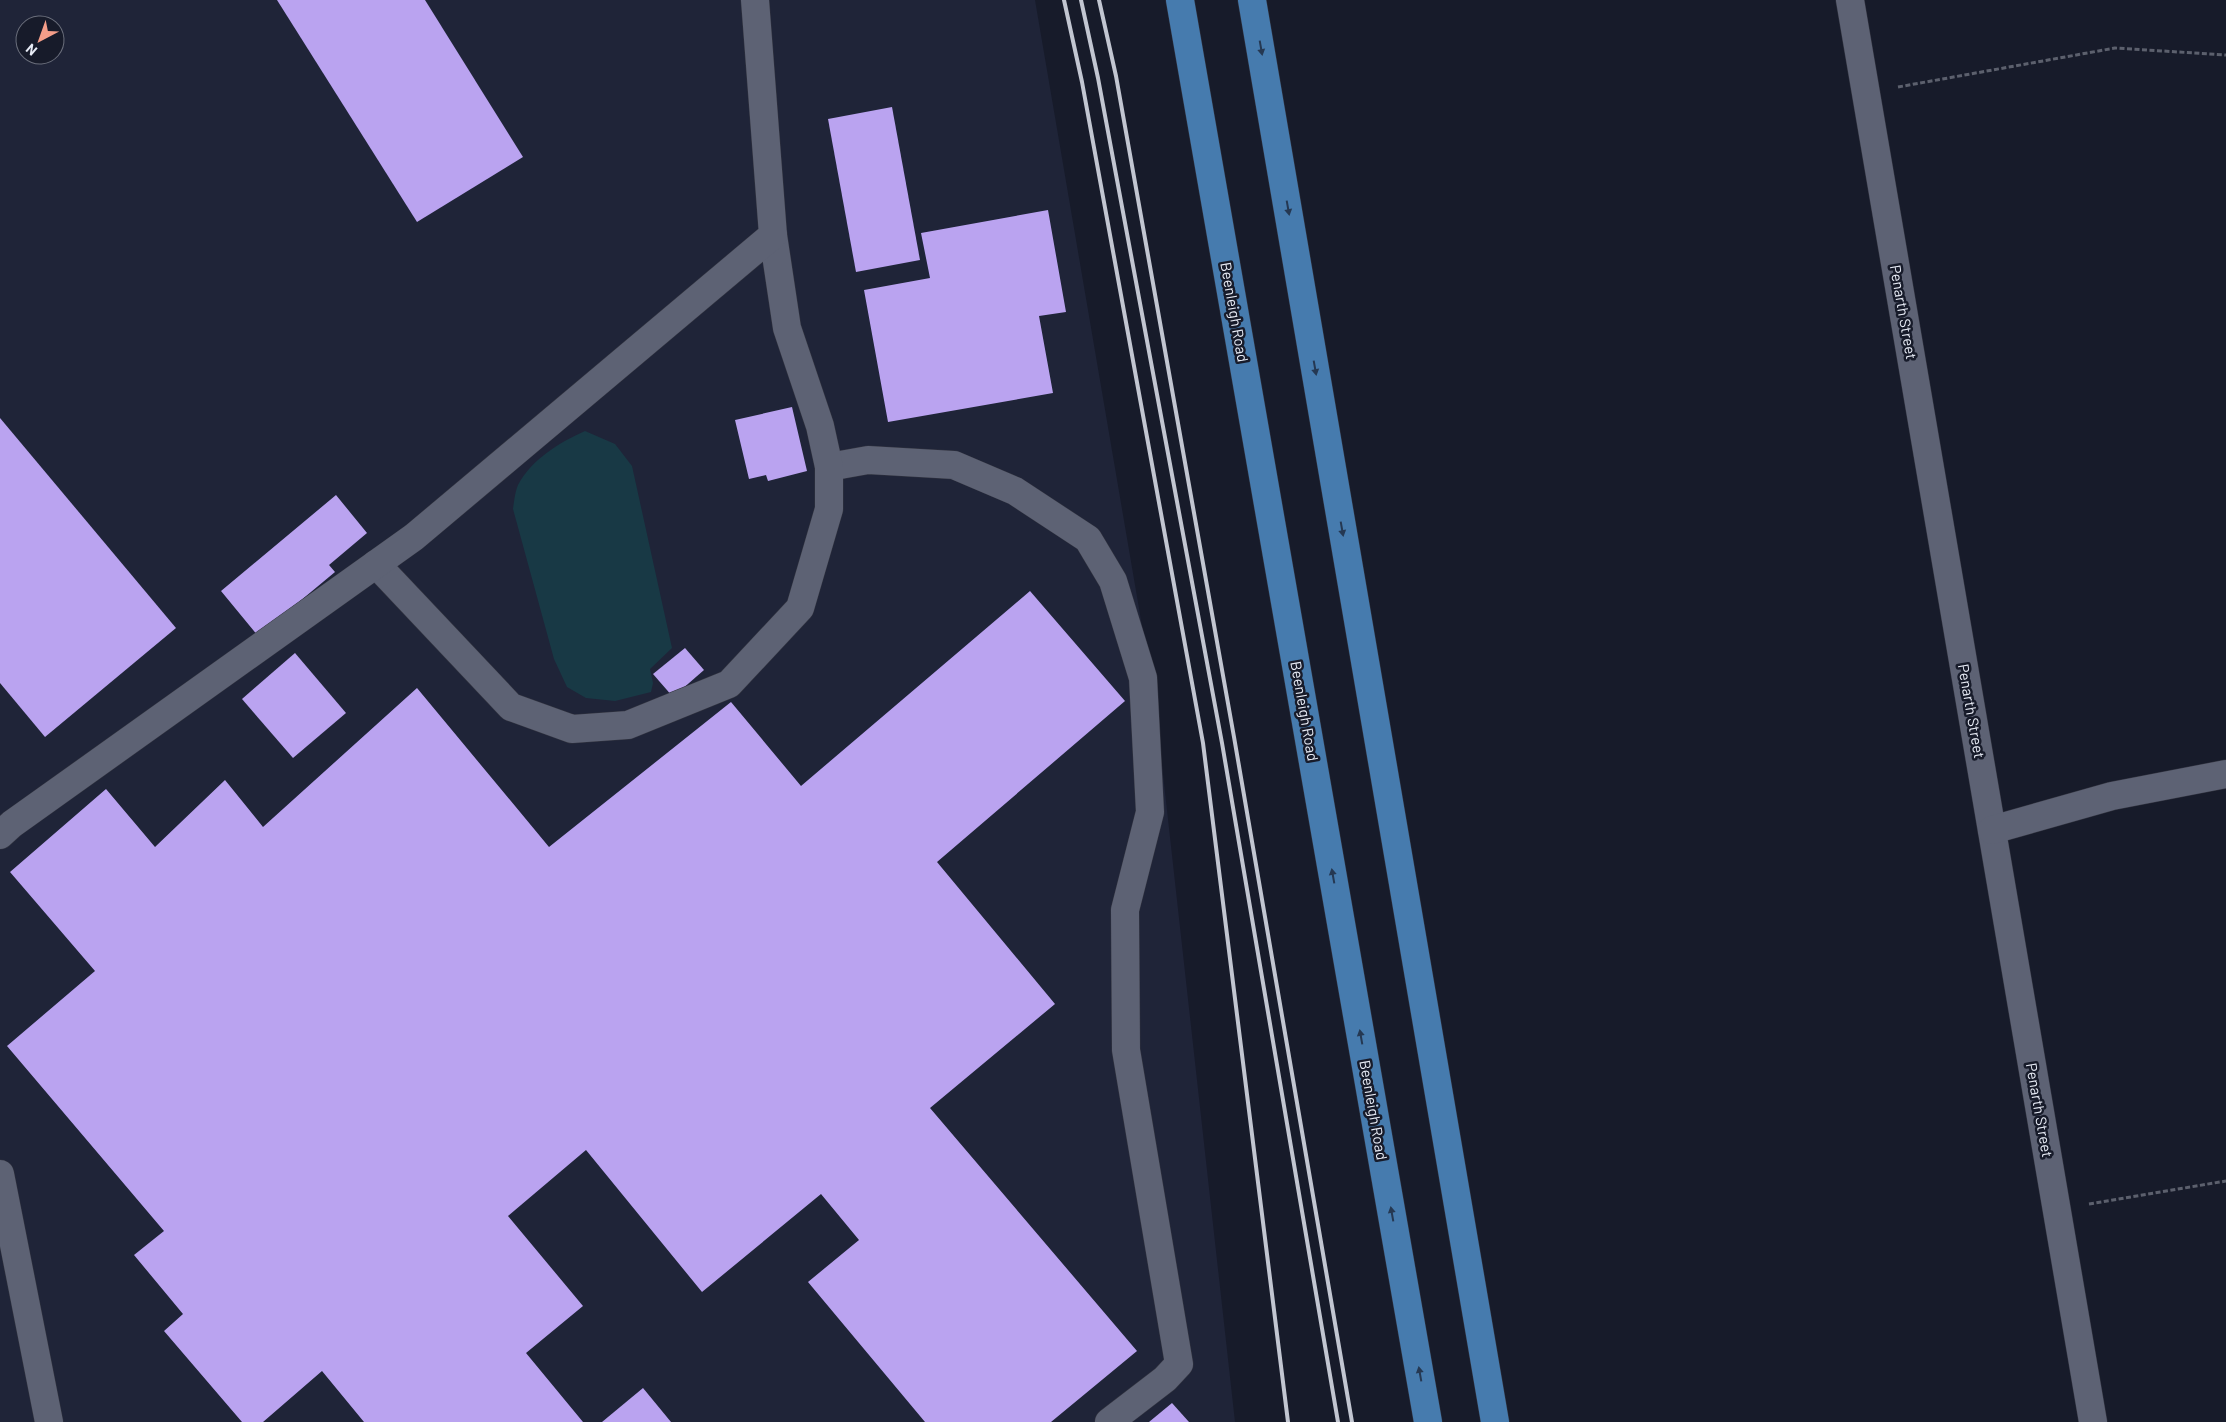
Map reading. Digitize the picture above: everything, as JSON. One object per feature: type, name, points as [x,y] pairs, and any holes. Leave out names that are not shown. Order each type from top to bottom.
[{"type":"main road","name":"Beenleigh Road","points":[[1180,0],[1428,1422]]},
{"type":"main road","points":[[1252,0],[1495,1422]]},
{"type":"street","points":[[376,564],[511,707],[572,730],[628,726],[729,684],[800,608],[829,509],[829,467],[820,426],[788,328],[773,235],[755,0]]},
{"type":"street","name":"Penarth Street","points":[[1850,0],[2093,1422]]},
{"type":"street","points":[[0,835],[36,807],[414,537],[773,235]]},
{"type":"street","points":[[829,467],[868,460],[954,465],[1015,492],[1088,539],[1114,581],[1143,678],[1150,812],[1125,910],[1126,1050],[1179,1364],[1165,1380],[1109,1422]]},
{"type":"street","points":[[1992,830],[2112,796],[2226,774]]},
{"type":"street","points":[[0,1174],[50,1422]]},
{"type":"path","points":[[1866,93],[2115,48],[2226,55]]},
{"type":"path","points":[[2057,1210],[2226,1181]]},
{"type":"shaded area","points":[[0,0],[1035,0],[1155,702],[1235,1422],[0,1422]]},
{"type":"shaded area","points":[[585,431],[615,444],[632,466],[672,648],[650,669],[653,683],[651,692],[615,701],[586,698],[567,687],[554,659],[513,509],[518,485],[530,468],[556,446]]},
{"type":"building","points":[[277,0],[425,0],[523,157],[417,222]]},
{"type":"building","points":[[892,107],[920,260],[856,272],[828,119]]},
{"type":"building","points":[[1048,210],[1066,312],[1039,316],[1053,393],[888,422],[864,290],[930,278],[921,233]]},
{"type":"building","points":[[792,407],[807,471],[768,481],[766,475],[749,479],[735,420]]},
{"type":"building","points":[[0,418],[176,628],[45,737],[0,683]]},
{"type":"building","points":[[336,495],[367,533],[329,565],[335,572],[258,636],[221,591]]},
{"type":"building","points":[[1030,591],[1125,701],[937,862],[1055,1004],[930,1108],[1137,1351],[1051,1422],[925,1422],[808,1282],[859,1240],[821,1194],[702,1292],[586,1150],[508,1216],[583,1306],[526,1353],[583,1422],[364,1422],[322,1371],[263,1422],[242,1422],[164,1331],[183,1314],[134,1255],[164,1231],[7,1046],[95,971],[10,872],[106,789],[155,847],[225,780],[263,827],[417,688],[549,847],[731,702],[801,786]]},
{"type":"building","points":[[685,648],[704,670],[673,697],[653,674]]},
{"type":"building","points":[[295,653],[346,713],[293,758],[242,699]]},
{"type":"building","points":[[643,1388],[671,1422],[602,1422]]},
{"type":"building","points":[[1172,1403],[1189,1422],[1149,1422]]},
{"type":"railway","points":[[1064,0],[1082,82],[1203,743],[1288,1422]]},
{"type":"railway","points":[[1081,0],[1098,78],[1222,743],[1338,1422]]},
{"type":"railway","points":[[1099,0],[1116,76],[1234,737],[1352,1422]]}]
